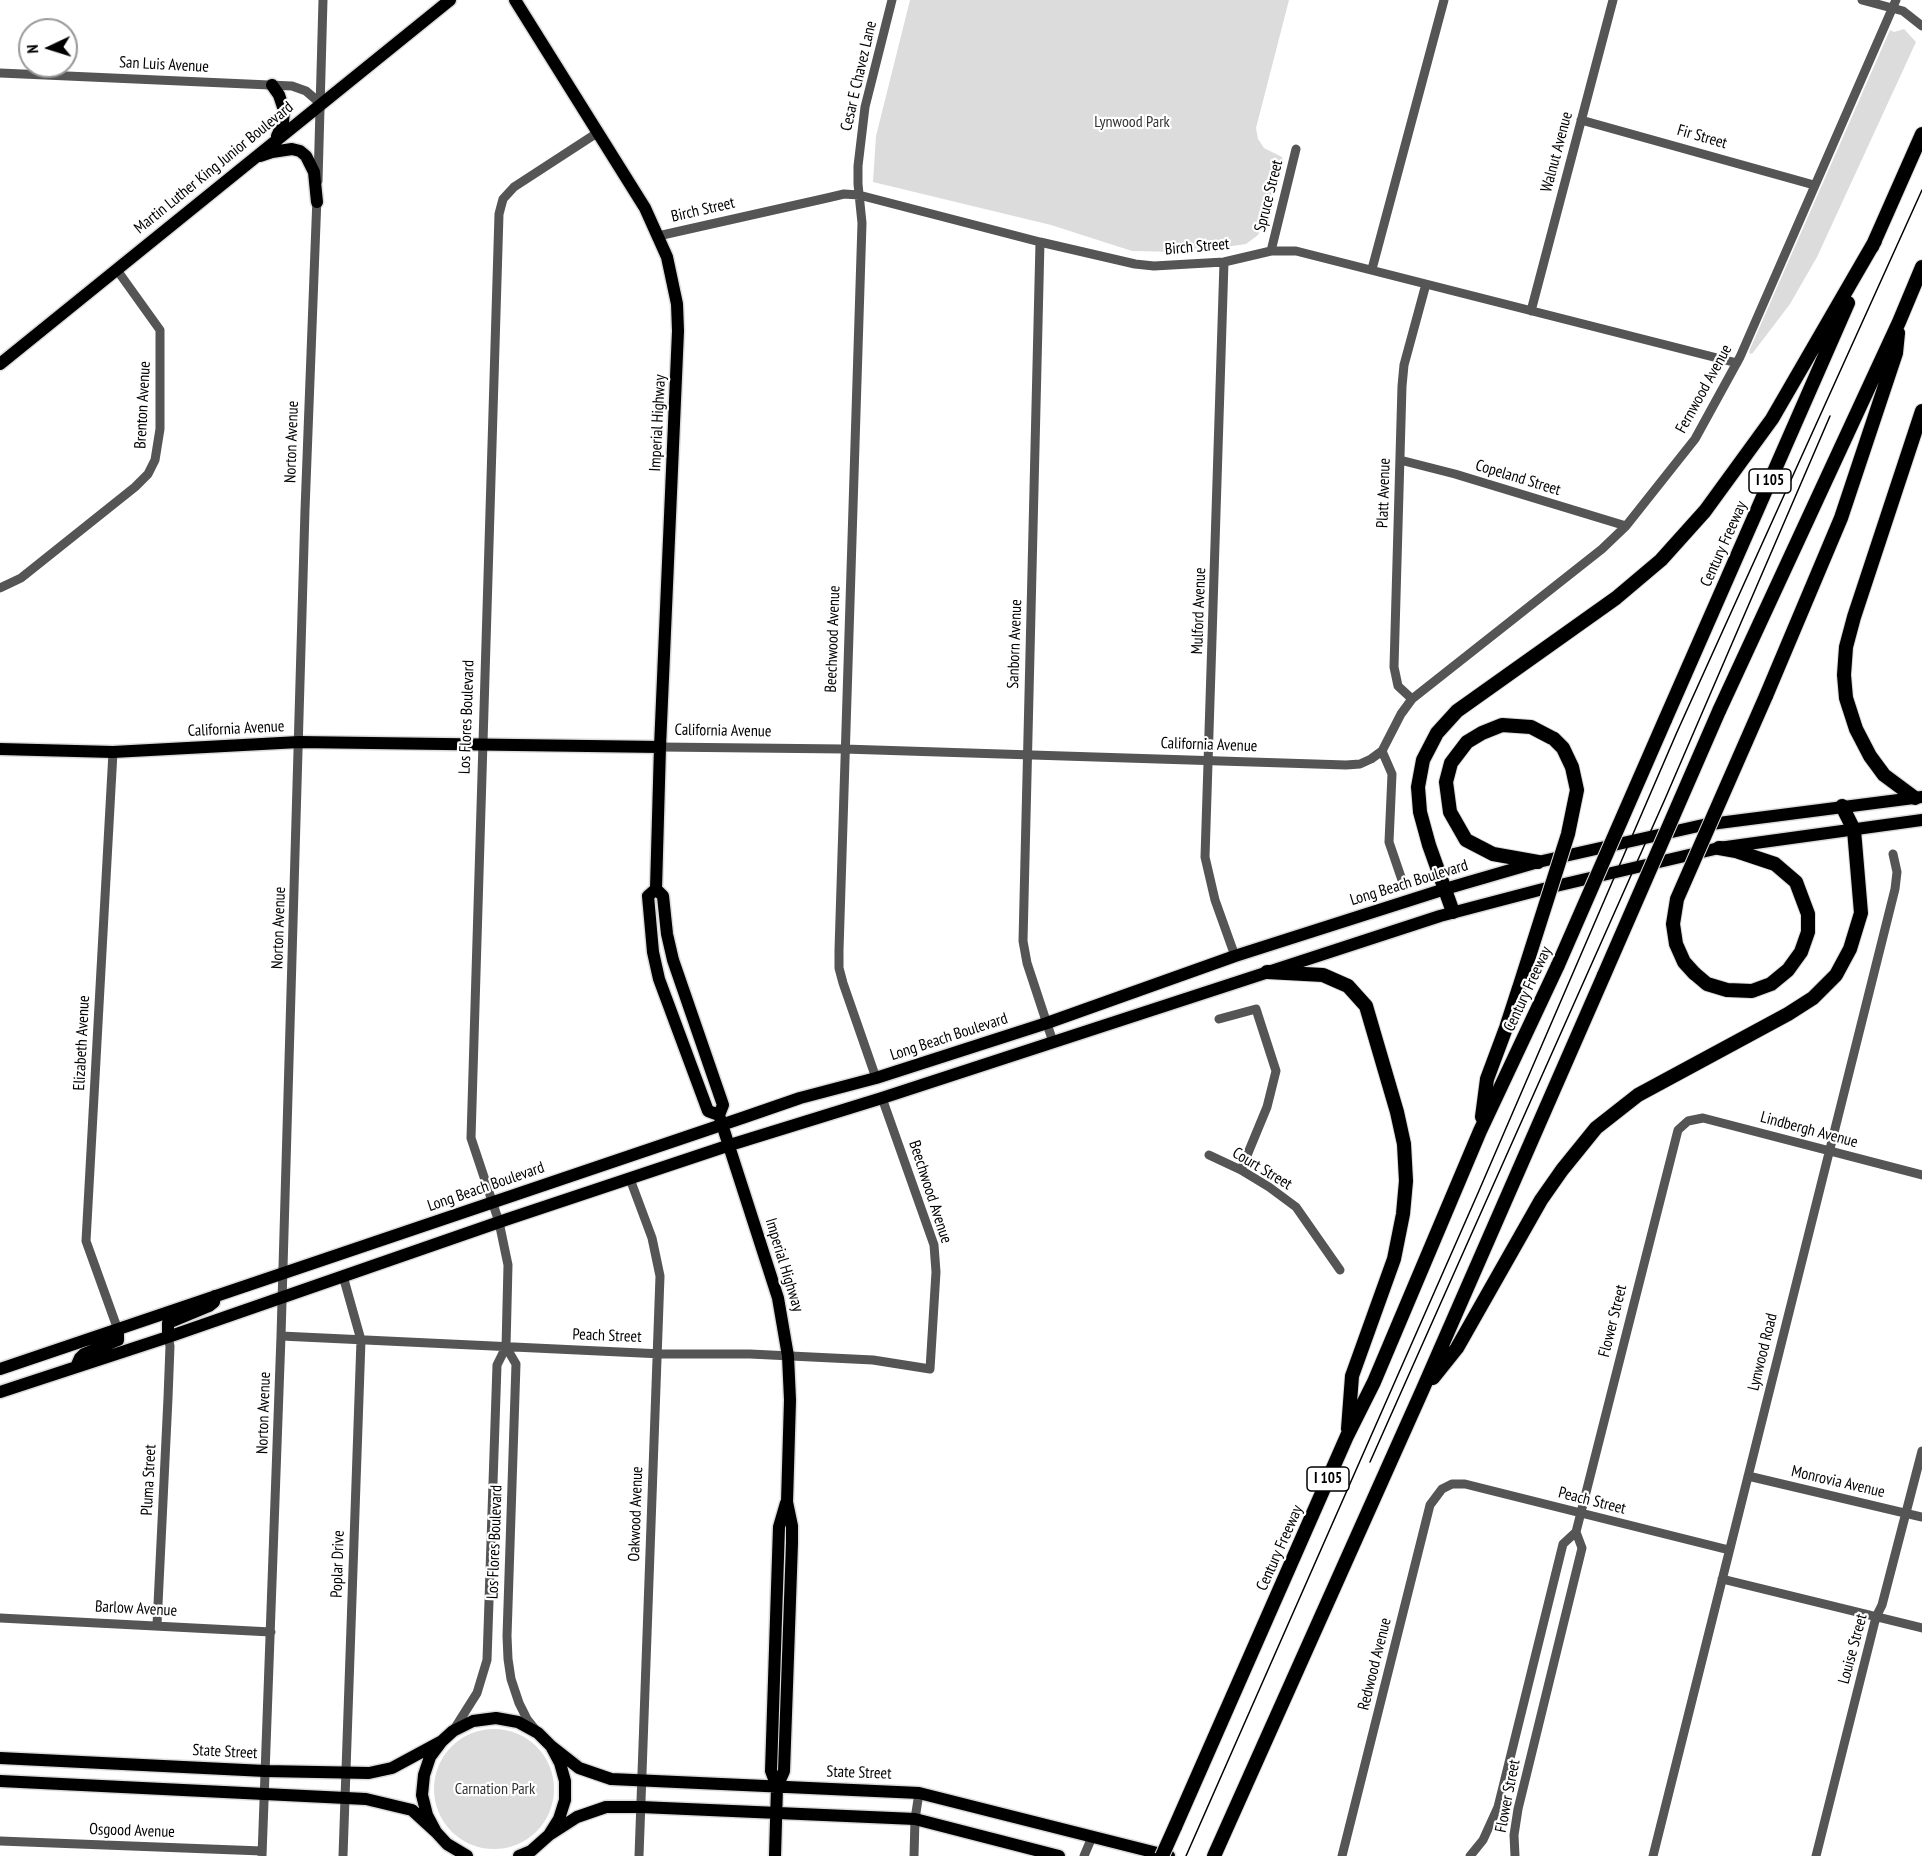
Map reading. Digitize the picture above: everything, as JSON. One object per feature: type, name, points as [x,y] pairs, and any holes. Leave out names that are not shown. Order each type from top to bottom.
[{"type":"highway","name":"Century Freeway","points":[[1162,1856],[1347,1436],[1378,1372],[1480,1131],[1558,965],[1922,134]]},
{"type":"highway","points":[[1454,912],[1444,889],[1422,820],[1418,787],[1423,760],[1437,733],[1457,711],[1616,598],[1661,560],[1705,511],[1772,418],[1875,241]]},
{"type":"highway","points":[[1214,1856],[1422,1391],[1719,711],[1899,322],[1922,267]]},
{"type":"highway","points":[[1719,848],[1736,850],[1775,864],[1796,882],[1808,914],[1808,932],[1801,952],[1788,970],[1771,984],[1752,991],[1727,990],[1707,984],[1684,962],[1676,944],[1673,924],[1677,899],[1841,518],[1896,353],[1899,322]]},
{"type":"highway","points":[[1918,798],[1884,775],[1870,756],[1852,719],[1846,698],[1844,675],[1846,646],[1854,618],[1922,411]]},
{"type":"highway","points":[[1480,1131],[1486,1079],[1506,1028],[1568,834],[1577,790],[1572,767],[1563,748],[1554,739],[1531,727],[1502,725],[1467,742],[1451,763],[1446,782],[1450,812],[1467,840],[1492,854],[1538,861]]},
{"type":"highway","points":[[1422,1391],[1457,1348],[1541,1200],[1596,1128],[1638,1095],[1788,1014],[1813,998],[1836,975],[1850,949],[1861,913],[1854,830],[1842,807]]},
{"type":"highway","points":[[1267,972],[1323,975],[1348,986],[1366,1005],[1404,1144],[1406,1181],[1403,1214],[1394,1259],[1352,1376],[1347,1436]]},
{"type":"main road","name":"Martin Luther King Junior Boulevard","points":[[0,364],[450,0]]},
{"type":"main road","name":"Imperial Highway","points":[[515,0],[645,208],[667,257],[673,280],[678,331],[656,889],[663,896],[668,934],[680,981],[723,1105],[720,1120]]},
{"type":"main road","points":[[272,84],[284,110],[283,123],[275,140]]},
{"type":"main road","points":[[251,159],[283,149],[300,151],[310,162],[314,172],[317,202]]},
{"type":"main road","name":"California Avenue","points":[[0,749],[113,752],[299,742],[660,747]]},
{"type":"main road","name":"Long Beach Boulevard","points":[[0,1370],[492,1202],[720,1120],[876,1078],[1047,1023],[1235,956],[1444,889],[1538,861],[1703,825],[1918,798]]},
{"type":"main road","points":[[0,1392],[730,1145],[882,1098],[1454,912],[1719,848],[1922,820]]},
{"type":"main road","name":"Imperial Highway","points":[[656,889],[648,896],[653,952],[659,979],[708,1111],[720,1120],[730,1145],[778,1298],[788,1356],[790,1400],[787,1502],[779,1527],[771,1771],[777,1787],[775,1856]]},
{"type":"main road","points":[[168,1337],[168,1323],[209,1306],[214,1302],[215,1296]]},
{"type":"main road","points":[[76,1367],[84,1354],[118,1340],[118,1330]]},
{"type":"main road","points":[[436,1832],[427,1815],[423,1795],[424,1775],[430,1757],[453,1731],[473,1721],[496,1718],[518,1722],[538,1733],[550,1746],[560,1763],[565,1781],[565,1800],[559,1819],[549,1835]]},
{"type":"main road","name":"State Street","points":[[0,1758],[265,1771],[369,1773],[392,1768],[442,1741]]},
{"type":"main road","name":"State Street","points":[[550,1746],[579,1768],[601,1777],[642,1782],[919,1793],[1169,1856]]},
{"type":"main road","points":[[0,1781],[366,1799],[412,1810],[447,1844],[467,1856]]},
{"type":"main road","points":[[526,1854],[549,1835],[577,1817],[606,1807],[641,1807],[915,1819],[1059,1856]]},
{"type":"street","name":"Norton Avenue","points":[[262,1853],[284,1273],[305,510],[323,0]]},
{"type":"street","name":"Cesar E Chavez Lane","points":[[859,195],[858,166],[865,107],[892,0]]},
{"type":"street","points":[[1372,269],[1444,0]]},
{"type":"street","name":"Walnut Avenue","points":[[1531,311],[1613,0]]},
{"type":"street","points":[[1862,0],[1894,4],[1911,15],[1922,26]]},
{"type":"street","name":"Fernwood Avenue","points":[[1412,699],[1568,578],[1626,526],[1695,439],[1737,363],[1894,4]]},
{"type":"street","name":"San Luis Avenue","points":[[0,73],[272,84],[292,86],[306,91],[321,104]]},
{"type":"street","name":"Fir Street","points":[[1581,120],[1814,185]]},
{"type":"street","name":"Los Flores Boulevard","points":[[453,1731],[477,1693],[487,1660],[497,1365],[506,1347],[508,1265],[498,1222],[471,1138],[481,746],[499,214],[503,199],[514,188],[597,133]]},
{"type":"street","name":"Spruce Street","points":[[1270,251],[1296,149]]},
{"type":"street","name":"Birch Street","points":[[658,236],[844,194],[859,195],[1135,264],[1154,266],[1224,262],[1270,251],[1296,251],[1737,363]]},
{"type":"street","name":"Beechwood Avenue","points":[[859,195],[862,223],[839,968],[876,1078]]},
{"type":"street","name":"Sanborn Avenue","points":[[1040,242],[1023,941],[1027,963],[1053,1042]]},
{"type":"street","name":"Mulford Avenue","points":[[1224,262],[1206,857],[1215,900],[1235,956]]},
{"type":"street","name":"Brenton Avenue","points":[[0,588],[21,578],[135,487],[148,474],[155,460],[160,429],[160,330],[117,270]]},
{"type":"street","name":"Platt Avenue","points":[[1412,699],[1398,686],[1394,667],[1400,460],[1403,375],[1426,284]]},
{"type":"street","name":"Copeland Street","points":[[1400,460],[1455,474],[1626,526]]},
{"type":"street","points":[[1403,883],[1389,842],[1392,774],[1382,751],[1401,714],[1412,699]]},
{"type":"street","name":"California Avenue","points":[[660,747],[844,749],[1346,765],[1360,764],[1382,751]]},
{"type":"street","name":"Elizabeth Avenue","points":[[113,752],[86,1241],[118,1330]]},
{"type":"street","name":"Lynwood Road","points":[[1653,1856],[1895,889],[1897,872],[1893,854]]},
{"type":"street","points":[[1219,1018],[1256,1009],[1276,1071],[1267,1107],[1241,1170]]},
{"type":"street","name":"Beechwood Avenue","points":[[882,1098],[934,1245],[936,1272],[930,1369]]},
{"type":"street","name":"Lindbergh Avenue","points":[[1688,1121],[1703,1118],[1922,1175]]},
{"type":"street","name":"Flower Street","points":[[1470,1856],[1483,1840],[1498,1807],[1563,1544],[1576,1532],[1676,1134],[1688,1121]]},
{"type":"street","name":"Court Street","points":[[1209,1155],[1269,1186],[1296,1207],[1340,1270]]},
{"type":"street","name":"Oakwood Avenue","points":[[630,1179],[652,1238],[660,1276],[639,1856]]},
{"type":"street","name":"Poplar Drive","points":[[343,1276],[361,1340],[344,1856]]},
{"type":"street","name":"Peach Street","points":[[281,1336],[506,1347],[873,1360],[930,1369]]},
{"type":"street","name":"Pluma Street","points":[[157,1625],[170,1346],[168,1337]]},
{"type":"street","name":"Los Flores Boulevard","points":[[506,1347],[516,1364],[508,1659],[511,1680],[519,1703],[527,1719],[538,1733]]},
{"type":"street","name":"Louise Street","points":[[1816,1856],[1876,1617],[1882,1605],[1922,1451]]},
{"type":"street","name":"Monrovia Avenue","points":[[1748,1476],[1922,1517]]},
{"type":"street","name":"Peach Street","points":[[1448,1486],[1465,1484],[1729,1550]]},
{"type":"street","name":"Redwood Avenue","points":[[1342,1856],[1430,1505],[1437,1494],[1448,1486]]},
{"type":"street","name":"Flower Street","points":[[1515,1856],[1515,1822],[1582,1548],[1576,1532]]},
{"type":"street","points":[[1722,1579],[1922,1628]]},
{"type":"street","name":"Barlow Avenue","points":[[0,1618],[271,1632]]},
{"type":"street","points":[[1524,1705],[1543,1710]]},
{"type":"street","points":[[914,1856],[915,1819],[919,1793]]},
{"type":"street","points":[[1084,1856],[1092,1837]]},
{"type":"street","name":"Osgood Avenue","points":[[0,1841],[262,1853]]},
{"type":"street","points":[[447,1844],[456,1856]]},
{"type":"green space","name":"Lynwood Park","points":[[910,0],[1289,0],[1256,128],[1258,139],[1264,148],[1282,157],[1283,161],[1258,235],[1246,244],[1226,247],[1178,252],[1132,251],[1051,225],[873,182],[876,136]]},
{"type":"green space","points":[[1904,29],[1916,42],[1817,257],[1790,304],[1752,354],[1749,353],[1890,30],[1894,32]]},
{"type":"green space","name":"Carnation Park","points":[[494,1729],[517,1734],[536,1747],[549,1766],[554,1789],[549,1812],[536,1831],[517,1844],[494,1849],[471,1844],[452,1831],[439,1812],[434,1789],[439,1766],[452,1747],[471,1734]]},
{"type":"tram line","points":[[1186,1856],[1478,1193],[1677,732],[1922,190]]},
{"type":"tram line","points":[[1370,1462],[1665,799],[1830,416]]}]
